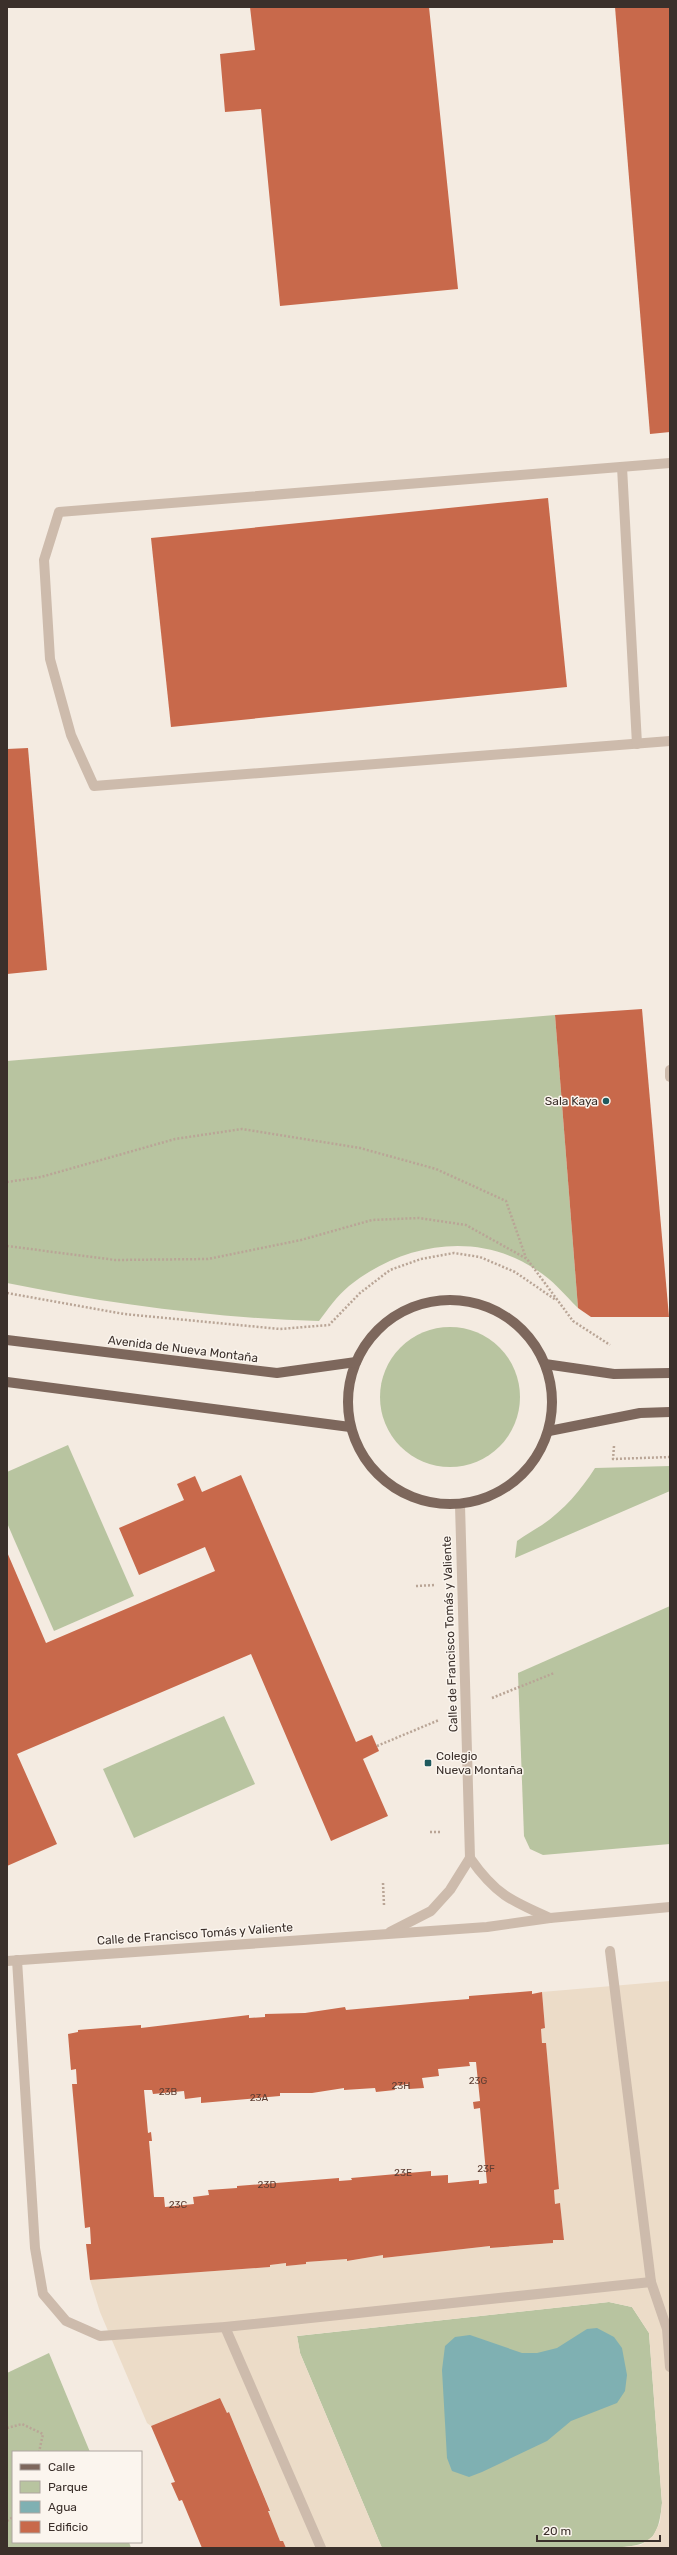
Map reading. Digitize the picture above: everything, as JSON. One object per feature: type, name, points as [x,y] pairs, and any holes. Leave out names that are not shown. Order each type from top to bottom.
[{"type":"main road","points":[[434,1301],[468,1302],[501,1313],[528,1335],[546,1364],[553,1398],[549,1431],[530,1467],[499,1492],[460,1504],[423,1501],[391,1486],[365,1460],[350,1427],[347,1394],[356,1362],[374,1333],[402,1312],[434,1301]]},
{"type":"main road","name":"Avenida de Nueva Montaña","points":[[7,1340],[277,1373],[356,1362]]},
{"type":"main road","points":[[546,1364],[614,1374],[670,1372]]},
{"type":"main road","points":[[7,1382],[350,1427]]},
{"type":"main road","points":[[549,1431],[640,1413],[670,1412]]},
{"type":"street","points":[[670,463],[59,512],[44,560],[50,658],[71,735],[94,786],[670,741]]},
{"type":"street","points":[[622,467],[637,744]]},
{"type":"street","points":[[670,1070],[670,1077]]},
{"type":"street","name":"Calle de Francisco Tomás y Valiente","points":[[460,1504],[470,1858],[486,1881],[508,1900],[550,1918]]},
{"type":"street","name":"Calle de Francisco Tomás y Valiente","points":[[386,1934],[431,1911],[450,1890],[470,1858]]},
{"type":"street","name":"Calle de Francisco Tomás y Valiente","points":[[12,1961],[487,1927],[550,1918],[670,1907]]},
{"type":"street","points":[[610,1951],[651,2282],[667,2329],[670,2367]]},
{"type":"street","points":[[12,1961],[35,2248],[43,2294],[66,2321],[100,2336],[225,2327],[651,2282]]},
{"type":"street","points":[[225,2327],[321,2548]]},
{"type":"path","points":[[7,1182],[41,1177],[175,1139],[242,1129],[360,1148],[436,1169],[506,1201],[527,1259],[573,1321],[612,1346],[614,1374]]},
{"type":"path","points":[[7,1246],[115,1260],[208,1259],[301,1240],[372,1220],[419,1218],[466,1225],[527,1259]]},
{"type":"path","points":[[7,1293],[124,1314],[280,1330],[329,1325],[360,1293],[390,1270],[421,1259],[454,1253],[480,1257],[515,1272],[559,1302]]},
{"type":"path","points":[[615,1419],[614,1459],[670,1457]]},
{"type":"path","points":[[7,2428],[22,2424],[43,2434],[39,2451]]},
{"type":"green space","points":[[555,1015],[578,1308],[552,1282],[535,1269],[512,1257],[488,1249],[464,1246],[439,1247],[415,1252],[392,1260],[349,1286],[337,1298],[319,1321],[240,1317],[162,1309],[46,1291],[7,1283],[7,1061]]},
{"type":"green space","points":[[457,1327],[477,1332],[489,1338],[500,1347],[509,1358],[515,1370],[519,1383],[519,1411],[515,1424],[509,1436],[500,1447],[489,1456],[477,1462],[464,1466],[443,1467],[423,1462],[411,1456],[400,1447],[391,1436],[381,1411],[380,1390],[385,1370],[391,1358],[400,1347],[411,1338],[436,1328]]},
{"type":"green space","points":[[68,1445],[134,1596],[54,1631],[7,1523],[7,1472]]},
{"type":"green space","points":[[670,1466],[670,1491],[515,1558],[517,1541],[542,1525],[565,1506],[578,1492],[595,1468]]},
{"type":"green space","points":[[670,1606],[670,1844],[543,1855],[530,1849],[524,1836],[518,1673]]},
{"type":"green space","points":[[224,1716],[255,1784],[134,1838],[103,1769]]},
{"type":"green space","points":[[609,2302],[632,2307],[649,2333],[662,2503],[658,2526],[650,2539],[635,2545],[613,2548],[382,2548],[300,2353],[297,2336]]},
{"type":"green space","points":[[49,2353],[90,2451],[12,2451],[12,2543],[129,2543],[131,2548],[7,2548],[7,2373]]},
{"type":"shaded area","points":[[670,1981],[670,2548],[613,2548],[641,2545],[653,2536],[660,2522],[662,2503],[649,2333],[632,2307],[609,2302],[297,2336],[300,2353],[382,2548],[286,2548],[283,2541],[280,2541],[268,2511],[270,2510],[229,2412],[227,2413],[220,2398],[151,2426],[147,2423],[100,2312],[90,2280],[270,2267],[270,2265],[286,2263],[286,2266],[306,2264],[306,2262],[347,2259],[348,2261],[383,2255],[383,2258],[490,2246],[491,2248],[553,2243],[553,2240],[564,2239],[560,2204],[555,2204],[554,2190],[559,2189],[546,2044],[542,2043],[541,2029],[545,2028],[542,1992]]},
{"type":"water","points":[[597,2328],[614,2337],[622,2348],[627,2375],[625,2391],[617,2403],[571,2421],[547,2441],[482,2472],[469,2477],[452,2471],[447,2458],[442,2370],[445,2346],[455,2337],[470,2335],[522,2353],[537,2353],[557,2348],[587,2329]]},
{"type":"building","points":[[250,7],[429,7],[458,289],[280,306],[261,109],[225,112],[220,54],[255,50]]},
{"type":"building","points":[[615,7],[670,7],[670,432],[650,434]]},
{"type":"building","points":[[548,498],[567,687],[171,727],[151,538]]},
{"type":"building","points":[[28,748],[47,970],[7,974],[7,749]]},
{"type":"building","name":"Sala Kaya","points":[[642,1009],[669,1317],[591,1317],[578,1308],[555,1015]]},
{"type":"building","points":[[241,1475],[356,1742],[372,1735],[379,1751],[363,1759],[388,1816],[331,1841],[251,1654],[17,1754],[57,1844],[7,1866],[7,1552],[46,1643],[215,1571],[205,1547],[139,1575],[119,1528],[184,1500],[177,1484],[195,1476],[202,1492]]},
{"type":"building","points":[[532,1991],[532,1994],[542,1992],[545,2028],[541,2029],[542,2043],[546,2043],[559,2189],[554,2190],[555,2204],[560,2203],[564,2240],[553,2240],[553,2243],[490,2248],[490,2246],[383,2258],[383,2255],[347,2261],[347,2259],[306,2262],[306,2264],[286,2266],[286,2263],[270,2265],[270,2267],[90,2280],[86,2244],[91,2244],[90,2227],[85,2228],[72,2084],[77,2084],[76,2069],[71,2070],[68,2034],[78,2032],[78,2030],[141,2025],[141,2028],[249,2015],[249,2018],[265,2017],[265,2014],[305,2013],[345,2007],[346,2010],[469,1999],[469,1996]],"holes":[[[469,2062],[476,2062],[480,2101],[473,2102],[474,2109],[480,2108],[487,2183],[479,2184],[479,2180],[448,2183],[448,2175],[431,2176],[431,2171],[351,2178],[352,2180],[339,2181],[339,2178],[237,2186],[237,2188],[208,2190],[209,2195],[193,2197],[194,2204],[165,2207],[164,2197],[154,2197],[149,2141],[152,2141],[151,2132],[148,2133],[144,2090],[152,2090],[153,2094],[184,2091],[185,2099],[201,2097],[201,2103],[280,2096],[280,2093],[312,2093],[344,2088],[344,2090],[375,2088],[376,2092],[395,2090],[394,2086],[408,2084],[409,2089],[424,2088],[422,2078],[439,2076],[438,2069],[470,2066]]]},
{"type":"building","points":[[220,2398],[227,2413],[229,2412],[270,2511],[268,2511],[280,2541],[283,2541],[286,2548],[202,2548],[182,2500],[179,2501],[171,2483],[175,2482],[151,2426]]},
{"type":"place","name":"Sala Kaya","points":[[606,1101]]},
{"type":"place","name":"Colegio Nueva Montaña","points":[[428,1763]]}]
